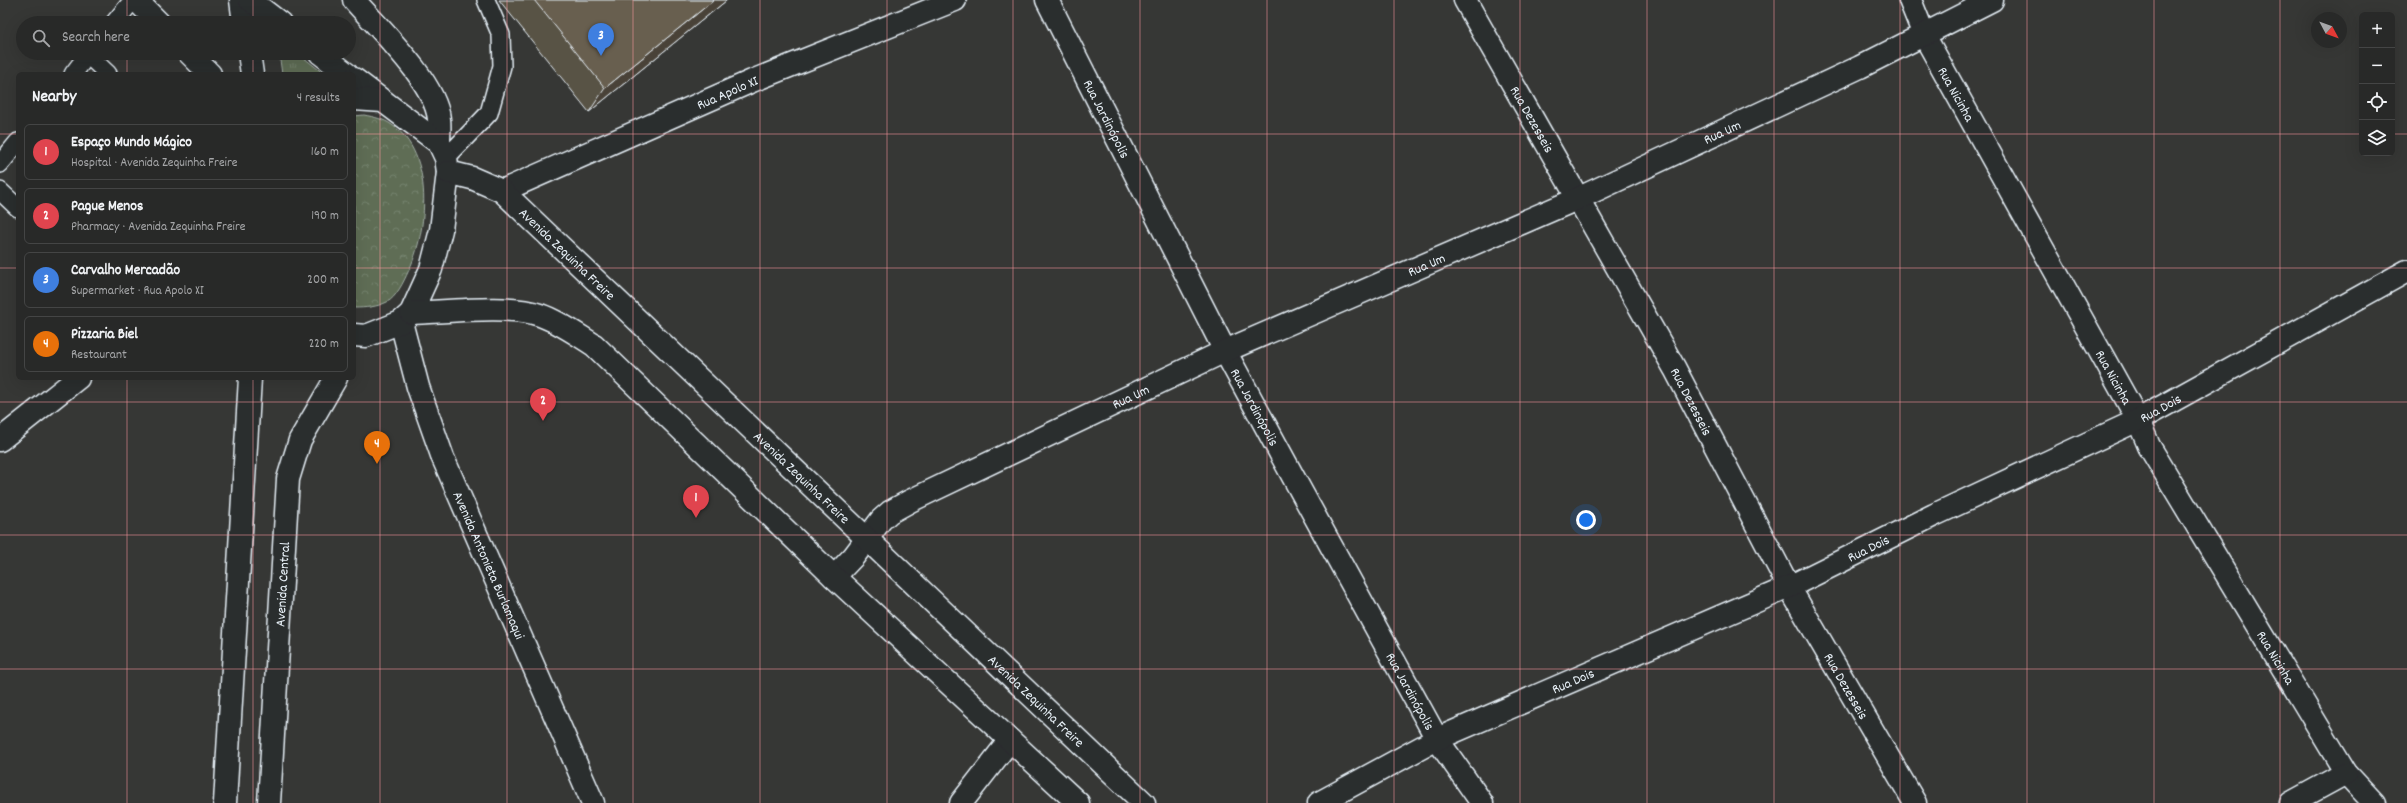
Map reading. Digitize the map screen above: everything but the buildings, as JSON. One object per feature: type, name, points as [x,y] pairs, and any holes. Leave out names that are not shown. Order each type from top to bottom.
[{"type":"street","points":[[136,0],[152,16]]},
{"type":"street","points":[[241,0],[243,16]]},
{"type":"street","points":[[250,0],[271,16]]},
{"type":"street","points":[[354,0],[423,80],[432,96],[439,118],[444,158],[441,230],[433,261],[406,318]]},
{"type":"street","name":"Rua Apolo XI","points":[[502,191],[752,81],[955,0]]},
{"type":"street","name":"Rua Jardinópolis","points":[[1047,0],[1225,351],[1437,739],[1482,803]]},
{"type":"street","name":"Rua Dezesseis","points":[[1466,0],[1577,199],[1675,369],[1789,587],[1916,803]]},
{"type":"street","name":"Rua Nicinha","points":[[1910,0],[1924,35],[2138,420],[2154,452],[2346,773],[2374,803]]},
{"type":"street","name":"Rua Um","points":[[834,577],[890,512],[910,501],[1225,351],[1577,199],[1924,35],[1992,0]]},
{"type":"street","points":[[196,60],[208,72]]},
{"type":"street","points":[[250,60],[252,72]]},
{"type":"street","points":[[329,60],[344,72]]},
{"type":"street","points":[[356,81],[383,101],[444,158]]},
{"type":"street","points":[[356,99],[383,101]]},
{"type":"street","name":"Avenida Zequinha Freire","points":[[444,158],[472,178],[502,191],[868,538],[1144,803]]},
{"type":"street","name":"Rua Dois","points":[[1319,803],[1437,739],[1789,587],[1941,512],[2138,420],[2407,271]]},
{"type":"street","points":[[358,341],[406,318],[518,310],[540,315],[564,326],[594,345],[834,577],[1078,803]]},
{"type":"street","name":"Avenida Antonieta Burlamaqui","points":[[406,318],[418,387],[443,458],[593,803]]},
{"type":"street","points":[[0,440],[75,380]]},
{"type":"street","points":[[225,803],[250,380]]},
{"type":"street","name":"Avenida Central","points":[[269,803],[288,479],[300,440],[335,380]]},
{"type":"street","points":[[961,803],[1010,740]]},
{"type":"street","points":[[2290,803],[2346,773]]},
{"type":"lane","points":[[120,16],[133,0]]},
{"type":"lane","points":[[444,158],[489,113],[502,66],[501,35],[486,0]]},
{"type":"lane","points":[[75,72],[84,60]]},
{"type":"lane","points":[[95,60],[106,72]]},
{"type":"lane","points":[[0,164],[16,144]]},
{"type":"lane","points":[[0,191],[16,206]]},
{"type":"green space","points":[[280,60],[307,60],[322,72],[282,72]]},
{"type":"green space","points":[[364,115],[379,118],[392,125],[406,138],[415,155],[421,174],[424,194],[423,216],[415,255],[397,293],[394,297],[383,304],[362,308],[356,308],[356,116]]},
{"type":"place","name":"Carvalho Mercadão","points":[[601,56]]},
{"type":"place","name":"Pague Menos","points":[[543,421]]},
{"type":"place","name":"Pizzaria Biel","points":[[377,464]]},
{"type":"place","name":"Espaço Mundo Mágico","points":[[696,518]]}]
